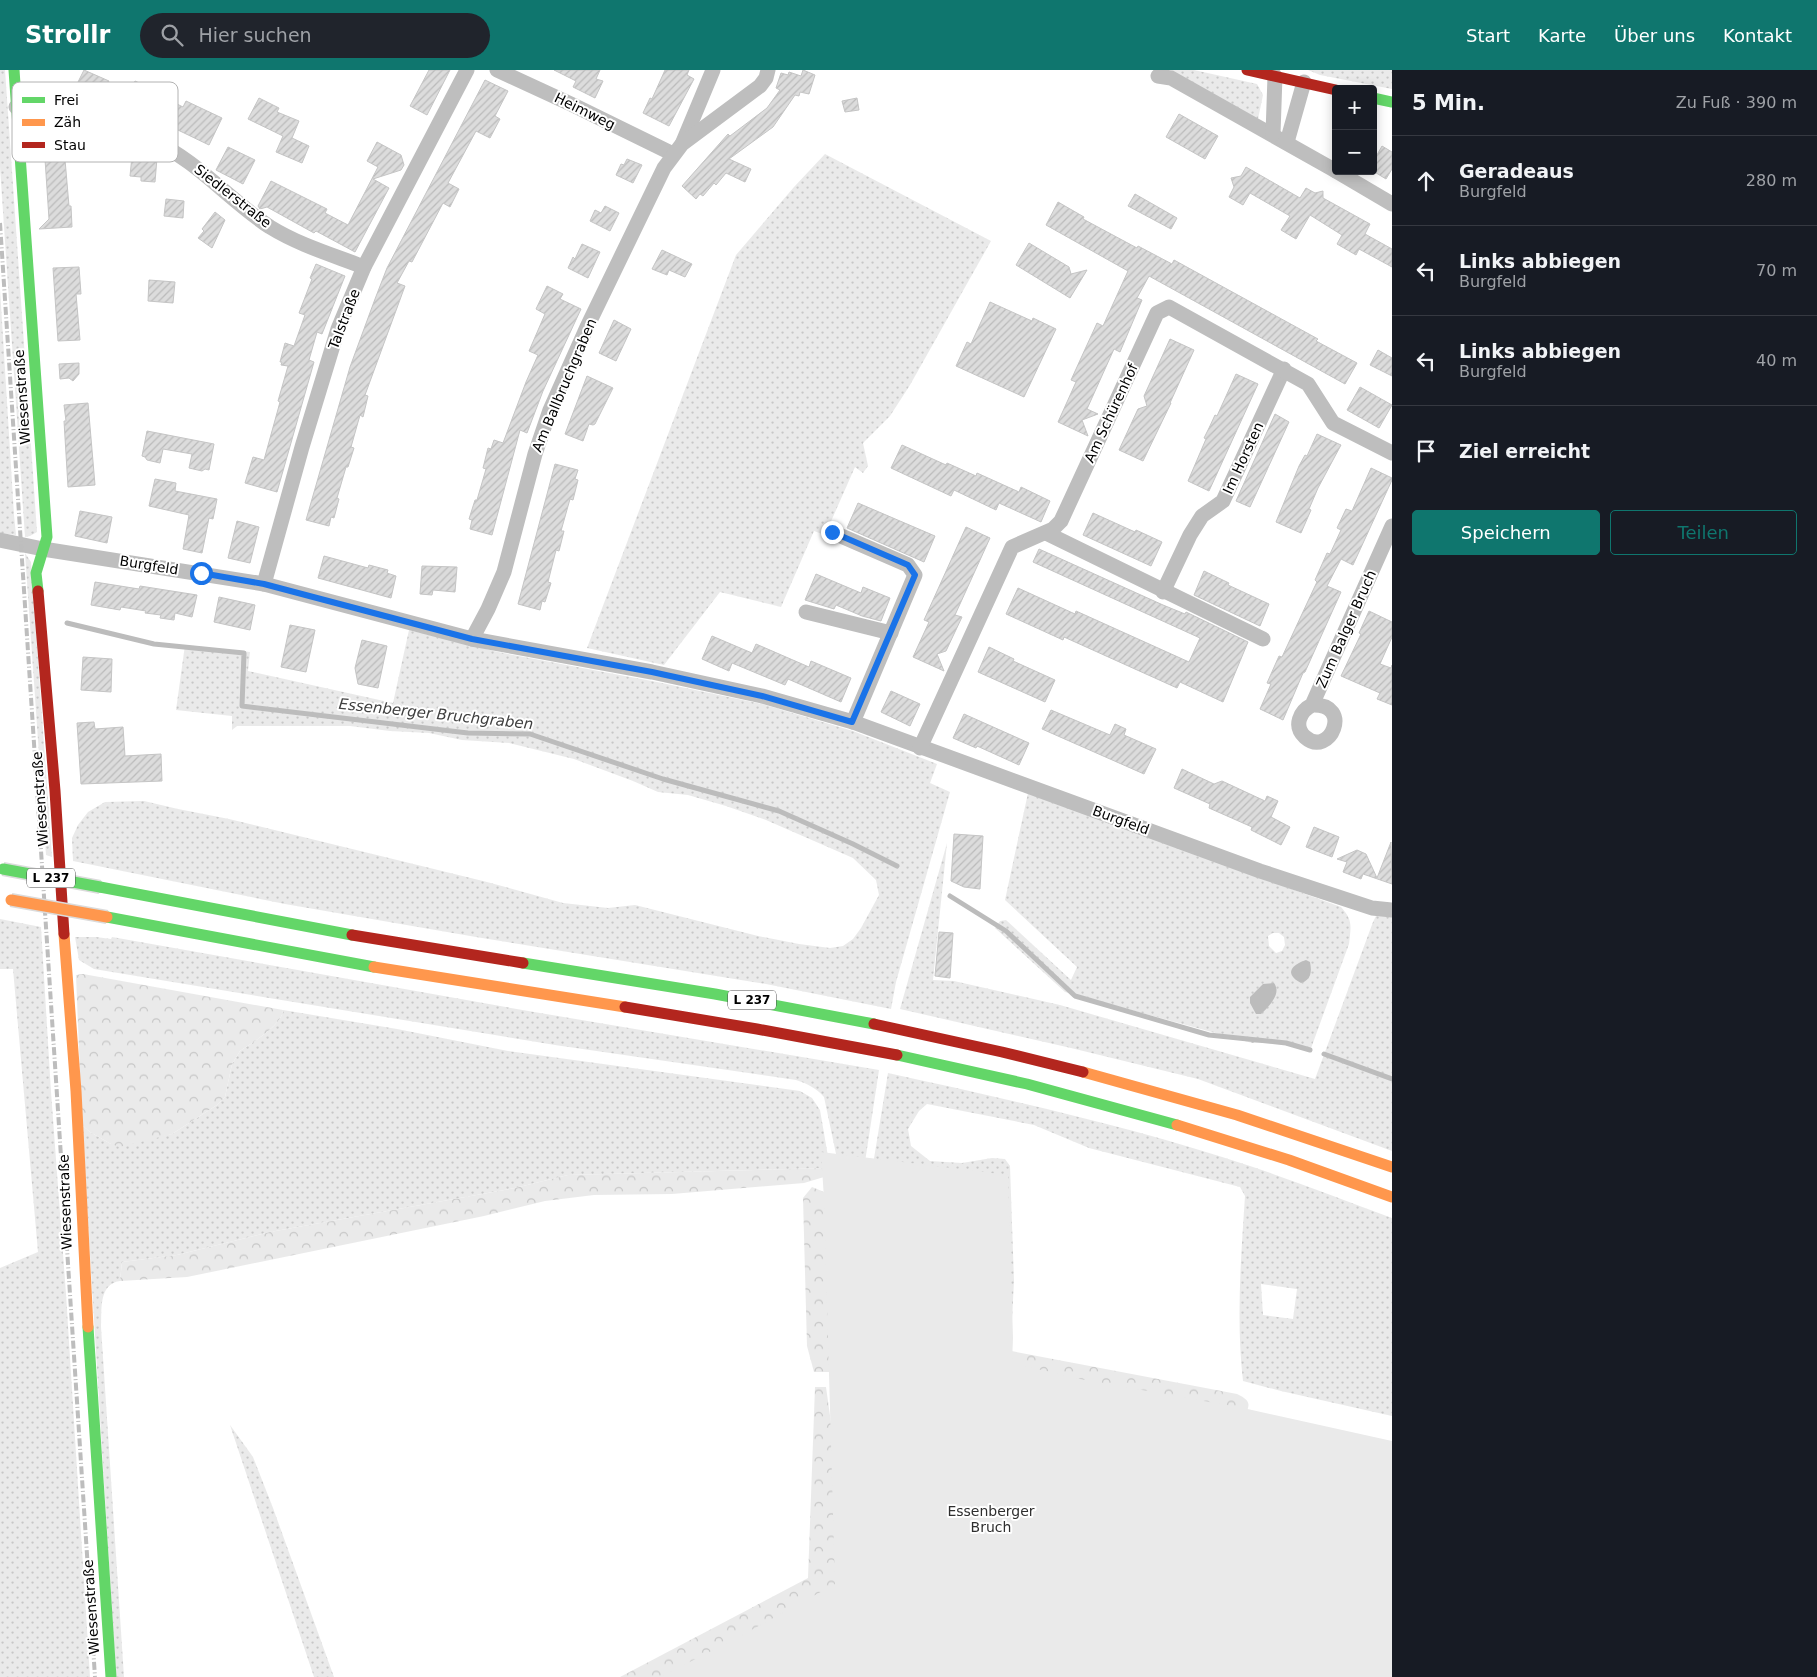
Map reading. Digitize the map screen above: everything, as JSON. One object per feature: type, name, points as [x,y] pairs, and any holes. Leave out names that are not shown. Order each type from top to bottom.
[{"type":"main road","points":[[1247,70],[1332,89]]},
{"type":"main road","points":[[1377,99],[1392,102]]},
{"type":"main road","name":"Wiesenstraße","points":[[20,162],[47,537],[36,573],[56,791],[66,968],[76,1091],[89,1361],[111,1677]]},
{"type":"main road","name":"L 237","points":[[1,869],[382,940],[760,1001],[962,1041],[1046,1061],[1208,1105],[1282,1128],[1392,1167]]},
{"type":"main road","name":"L 237","points":[[6,899],[393,970],[867,1049],[972,1071],[1076,1096],[1178,1124],[1303,1164],[1392,1197]]},
{"type":"street","name":"Talstraße","points":[[264,584],[302,447],[338,328],[364,267],[467,70]]},
{"type":"street","name":"Heimweg","points":[[497,70],[573,105],[678,149]]},
{"type":"street","name":"Am Ballbruchgraben","points":[[472,639],[488,609],[504,572],[534,454],[550,410],[595,309],[664,168],[678,149],[713,70]]},
{"type":"street","name":"Am Ballbruchgraben","points":[[678,149],[760,86],[766,78],[768,70]]},
{"type":"street","points":[[1158,76],[1171,78],[1332,169]]},
{"type":"street","points":[[1273,134],[1275,76]]},
{"type":"street","points":[[1287,142],[1304,82]]},
{"type":"street","name":"Siedlerstraße","points":[[178,155],[244,208],[284,235],[364,267]]},
{"type":"street","points":[[1343,175],[1392,204]]},
{"type":"street","name":"Am Schürenhof","points":[[920,748],[1012,547],[1053,530],[1061,521],[1157,313],[1169,307],[1284,369],[1308,384],[1333,423],[1392,453]]},
{"type":"street","name":"Im Horsten","points":[[1163,592],[1198,522],[1202,516],[1223,501],[1284,369]]},
{"type":"street","name":"Zum Balger Bruch","points":[[1312,705],[1392,526]]},
{"type":"street","points":[[832,532],[908,565],[915,575],[852,722]]},
{"type":"street","points":[[1046,533],[1163,592],[1263,639]]},
{"type":"street","name":"Burgfeld","points":[[0,540],[44,549],[264,584],[472,639],[652,672],[762,696],[852,722],[1260,871],[1372,908],[1392,910]]},
{"type":"street","points":[[806,612],[891,633]]},
{"type":"green space","points":[[0,70],[5,70],[37,532],[25,537],[0,167]]},
{"type":"green space","points":[[1171,70],[1194,70],[1257,84],[1263,95],[1258,119],[1176,76]]},
{"type":"green space","points":[[1308,70],[1392,70],[1392,89],[1377,85],[1320,75]]},
{"type":"green space","points":[[825,154],[991,241],[910,385],[890,416],[863,443],[868,466],[863,473],[855,467],[825,535],[814,531],[781,607],[720,592],[664,665],[587,648],[736,255]]},
{"type":"green space","points":[[0,289],[14,515],[16,535],[0,533]]},
{"type":"green space","points":[[25,553],[31,562],[52,857],[46,855]]},
{"type":"green space","points":[[409,630],[498,652],[762,704],[853,731],[937,764],[930,783],[950,792],[896,982],[891,1009],[766,984],[285,904],[73,861],[72,838],[78,825],[88,812],[105,802],[144,801],[229,819],[487,882],[563,903],[608,908],[635,905],[758,936],[830,948],[843,946],[853,939],[861,928],[879,895],[876,880],[853,858],[766,820],[726,806],[688,795],[658,792],[574,759],[509,743],[462,740],[429,733],[350,726],[237,726],[232,730],[232,716],[176,710],[185,645],[250,652],[248,671],[393,703]]},
{"type":"green space","points":[[1028,793],[1341,907],[1348,916],[1350,924],[1349,944],[1310,1051],[1277,1043],[1252,1043],[1065,992],[995,928],[1000,921],[1006,920],[1071,980],[1077,967],[1005,900]],"holes":[[[1273,933],[1279,933],[1284,937],[1285,945],[1282,951],[1276,953],[1269,946],[1268,936]]]},
{"type":"green space","points":[[947,843],[933,980],[954,981],[1060,1005],[1315,1079],[1373,922],[1377,914],[1392,916],[1392,1151],[1198,1079],[900,1009]]},
{"type":"green space","points":[[0,919],[41,927],[90,1677],[0,1677],[0,1268],[38,1252],[13,969],[0,969]]},
{"type":"green space","points":[[75,937],[111,939],[112,937],[534,1012],[879,1070],[860,1195],[847,1206],[824,1097],[818,1091],[796,1080],[555,1045],[94,969],[79,960]]},
{"type":"green space","points":[[83,974],[283,1010],[282,1015],[273,1027],[240,1051],[232,1064],[225,1097],[217,1105],[172,1134],[120,1147],[90,1132],[82,1125],[76,975]]},
{"type":"green space","points":[[283,1010],[397,1029],[508,1051],[800,1091],[812,1098],[820,1110],[830,1168],[568,1175],[515,1188],[270,1232],[177,1255],[122,1262],[120,1281],[108,1287],[103,1299],[101,1327],[124,1677],[116,1677],[82,1125],[111,1144],[172,1134],[217,1105],[225,1097],[232,1064],[240,1051],[273,1027],[282,1015]]},
{"type":"green space","points":[[888,1073],[1026,1104],[1163,1139],[1253,1167],[1392,1218],[1392,1416],[1243,1381],[1240,1312],[1245,1196],[1240,1187],[1089,1148],[1034,1125],[927,1104],[919,1111],[908,1129],[911,1146],[930,1161],[962,1163],[992,1158],[1005,1159],[1010,1166],[1014,1281],[1011,1339],[868,1195]],"holes":[[[1261,1284],[1297,1289],[1293,1319],[1263,1315]]]},
{"type":"green space","name":"Essenberger Bruch","points":[[821,1152],[1008,1175],[1013,1338],[1012,1363],[1080,1379],[1243,1408],[1392,1441],[1392,1677],[660,1677],[737,1638],[835,1584]]},
{"type":"green space","points":[[824,1168],[824,1177],[804,1183],[672,1194],[594,1195],[545,1201],[484,1216],[187,1277],[120,1281],[122,1262],[177,1255],[270,1232],[515,1188],[568,1175]]},
{"type":"green space","points":[[812,1187],[829,1194],[831,1372],[814,1372],[807,1346],[803,1198]]},
{"type":"green space","points":[[985,1346],[1237,1394],[1247,1401],[1248,1407],[1244,1418],[1019,1381]]},
{"type":"green space","points":[[815,1387],[826,1387],[834,1444],[841,1630],[700,1677],[620,1677],[808,1578]]},
{"type":"green space","points":[[230,1425],[253,1457],[334,1677],[314,1677]]},
{"type":"shaded area","points":[[1306,960],[1310,962],[1311,972],[1309,978],[1301,983],[1291,973],[1296,964]]},
{"type":"shaded area","points":[[1274,983],[1276,996],[1274,1000],[1261,1014],[1256,1014],[1250,1003],[1250,997],[1263,984]]},
{"type":"building","points":[[84,70],[109,81],[109,82],[78,82]]},
{"type":"building","points":[[429,70],[450,70],[427,115],[410,106]]},
{"type":"building","points":[[554,70],[600,70],[596,79],[603,81],[595,98],[573,87],[576,81]]},
{"type":"building","points":[[665,70],[689,70],[687,75],[694,79],[669,126],[643,113],[650,98],[652,99]]},
{"type":"building","points":[[803,70],[815,75],[809,94],[800,92],[799,96],[795,95],[773,127],[729,159],[751,169],[745,182],[726,173],[716,185],[714,183],[703,196],[700,194],[696,199],[682,186],[728,134],[730,136],[767,108],[780,90],[776,88],[781,73],[788,75],[789,72],[801,76]]},
{"type":"building","points":[[485,80],[508,91],[495,116],[500,119],[490,138],[476,131],[448,183],[459,189],[450,207],[443,203],[412,262],[409,261],[397,283],[405,286],[365,395],[368,396],[363,417],[360,415],[351,447],[354,448],[337,498],[339,499],[334,518],[331,517],[329,526],[306,520],[350,367],[387,268]]},
{"type":"building","points":[[259,98],[279,108],[277,112],[299,121],[292,138],[309,146],[302,163],[276,152],[283,136],[248,119]]},
{"type":"building","points":[[857,98],[859,110],[845,112],[842,101]]},
{"type":"building","points":[[186,101],[222,118],[209,145],[178,130],[178,104],[183,107]]},
{"type":"building","points":[[1179,114],[1218,136],[1205,159],[1166,137]]},
{"type":"building","points":[[377,142],[401,155],[404,165],[401,170],[373,179],[389,188],[355,252],[316,231],[314,233],[267,207],[260,209],[258,206],[271,181],[327,209],[325,213],[348,225],[378,167],[367,161]]},
{"type":"building","points":[[1382,146],[1392,152],[1392,169],[1386,179],[1377,173],[1377,155]]},
{"type":"building","points":[[228,147],[255,160],[243,184],[216,170]]},
{"type":"building","points":[[627,159],[642,165],[633,183],[616,175],[621,164],[624,165]]},
{"type":"building","points":[[45,162],[65,162],[72,227],[39,229],[49,219]]},
{"type":"building","points":[[131,162],[157,162],[155,182],[141,181],[141,177],[130,176]]},
{"type":"building","points":[[1246,167],[1300,198],[1306,188],[1315,193],[1323,191],[1323,198],[1370,224],[1365,234],[1392,249],[1392,267],[1359,249],[1356,255],[1337,244],[1342,235],[1310,215],[1296,239],[1281,230],[1290,216],[1250,193],[1243,205],[1229,197],[1234,187],[1231,178],[1241,176]]},
{"type":"building","points":[[1135,194],[1177,218],[1171,229],[1128,206]]},
{"type":"building","points":[[166,199],[184,201],[183,218],[164,216]]},
{"type":"building","points":[[1058,202],[1084,217],[1083,219],[1137,248],[1138,246],[1172,264],[1174,260],[1318,339],[1316,341],[1357,363],[1345,384],[1149,276],[1137,298],[1142,300],[1120,352],[1114,349],[1087,409],[1098,414],[1082,420],[1088,436],[1058,422],[1076,382],[1071,380],[1097,323],[1103,326],[1128,271],[1046,225]]},
{"type":"building","points":[[605,206],[619,213],[610,231],[590,221],[595,210],[601,213]]},
{"type":"building","points":[[215,212],[225,220],[212,248],[198,238],[204,231],[202,229]]},
{"type":"building","points":[[1029,243],[1069,267],[1071,274],[1087,270],[1070,298],[1016,265]]},
{"type":"building","points":[[582,244],[600,252],[588,278],[568,268],[573,257],[575,259]]},
{"type":"building","points":[[662,250],[692,264],[685,277],[669,270],[667,275],[652,269]]},
{"type":"building","points":[[316,264],[345,276],[322,334],[317,332],[309,360],[314,362],[277,492],[245,483],[253,457],[264,460],[288,366],[281,365],[282,362],[280,362],[285,343],[294,346],[305,315],[299,313]]},
{"type":"building","points":[[79,267],[81,294],[76,294],[80,340],[58,341],[53,268]]},
{"type":"building","points":[[149,280],[175,282],[173,303],[148,301]]},
{"type":"building","points":[[547,286],[563,294],[560,299],[581,309],[543,391],[527,433],[520,430],[492,535],[470,529],[472,520],[469,519],[486,469],[483,468],[488,448],[491,449],[494,440],[503,443],[538,355],[529,351],[545,314],[536,309]]},
{"type":"building","points":[[990,302],[1032,321],[1033,318],[1056,329],[1024,397],[956,366],[967,342],[971,344]]},
{"type":"building","points":[[614,320],[631,329],[616,361],[599,353]]},
{"type":"building","points":[[1170,339],[1194,350],[1143,461],[1119,450],[1138,409],[1147,406],[1144,396]]},
{"type":"building","points":[[1378,350],[1392,358],[1392,376],[1370,365]]},
{"type":"building","points":[[79,363],[79,374],[73,381],[69,378],[60,379],[59,364]]},
{"type":"building","points":[[1236,374],[1258,384],[1209,491],[1188,481],[1206,439],[1204,438],[1215,415],[1217,416]]},
{"type":"building","points":[[587,376],[613,388],[595,424],[589,424],[583,441],[565,434]]},
{"type":"building","points":[[1360,387],[1392,405],[1379,428],[1347,410]]},
{"type":"building","points":[[88,403],[95,485],[68,487],[64,405]]},
{"type":"building","points":[[1275,414],[1289,422],[1250,507],[1236,501]]},
{"type":"building","points":[[147,431],[214,444],[209,470],[205,469],[202,471],[189,468],[192,454],[163,449],[160,463],[147,460],[142,456]]},
{"type":"building","points":[[1317,434],[1341,445],[1318,488],[1301,533],[1276,522],[1299,466],[1305,455],[1307,456]]},
{"type":"building","points":[[902,445],[946,465],[947,463],[976,476],[977,473],[1019,492],[1021,487],[1050,501],[1041,522],[999,503],[996,510],[954,490],[951,496],[891,468]]},
{"type":"building","points":[[555,464],[578,470],[575,479],[578,480],[573,500],[570,499],[561,531],[564,531],[559,551],[556,550],[548,582],[551,583],[545,602],[542,601],[540,610],[518,604]]},
{"type":"building","points":[[1371,468],[1392,478],[1392,480],[1353,565],[1341,559],[1327,586],[1341,592],[1283,720],[1260,709],[1271,684],[1267,683],[1279,656],[1282,657],[1317,582],[1315,580],[1327,553],[1330,554],[1341,530],[1337,528],[1346,509],[1352,511]]},
{"type":"building","points":[[155,479],[176,483],[175,491],[217,499],[213,519],[209,518],[202,553],[183,549],[189,515],[149,506]]},
{"type":"building","points":[[858,503],[935,536],[924,562],[847,528]]},
{"type":"building","points":[[80,511],[112,517],[107,543],[75,536]]},
{"type":"building","points":[[1093,513],[1162,542],[1151,566],[1083,535]]},
{"type":"building","points":[[237,521],[259,527],[250,563],[228,558]]},
{"type":"building","points":[[966,527],[990,538],[955,615],[962,617],[946,651],[937,654],[944,671],[913,657],[929,622],[924,620]]},
{"type":"building","points":[[1039,549],[1163,605],[1185,614],[1186,612],[1248,642],[1223,702],[1180,682],[1177,688],[1064,637],[1063,640],[1006,614],[1018,588],[1075,614],[1076,611],[1189,662],[1200,638],[1033,562]]},
{"type":"building","points":[[324,556],[368,568],[369,565],[388,570],[387,573],[396,576],[391,598],[318,578]]},
{"type":"building","points":[[422,566],[457,567],[455,592],[433,590],[432,595],[420,594]]},
{"type":"building","points":[[1204,571],[1229,583],[1228,585],[1269,604],[1260,626],[1194,595]]},
{"type":"building","points":[[816,574],[861,593],[863,587],[890,598],[881,621],[862,616],[836,605],[834,609],[805,600]]},
{"type":"building","points":[[95,582],[139,589],[140,586],[197,595],[192,617],[175,613],[174,620],[160,618],[161,615],[145,613],[146,611],[121,607],[120,610],[91,605]]},
{"type":"building","points":[[219,597],[255,605],[250,630],[214,622]]},
{"type":"building","points":[[1369,611],[1392,622],[1392,637],[1380,664],[1391,668],[1392,665],[1392,705],[1377,699],[1380,693],[1341,676],[1361,634],[1359,633]]},
{"type":"building","points":[[290,625],[315,630],[306,672],[281,667]]},
{"type":"building","points":[[712,636],[752,653],[756,644],[809,667],[811,661],[851,678],[841,702],[788,679],[785,685],[732,663],[729,671],[702,659]]},
{"type":"building","points":[[362,640],[387,646],[378,688],[358,684],[355,668]]},
{"type":"building","points":[[989,647],[1014,659],[1013,661],[1055,680],[1045,702],[978,672]]},
{"type":"building","points":[[83,657],[112,659],[111,692],[81,690]]},
{"type":"building","points":[[891,691],[920,704],[910,726],[881,712]]},
{"type":"building","points":[[1051,710],[1110,735],[1115,724],[1126,729],[1124,735],[1156,749],[1144,774],[1042,729]]},
{"type":"building","points":[[964,714],[1029,743],[1019,765],[977,746],[976,748],[953,738]]},
{"type":"building","points":[[94,722],[95,729],[123,727],[125,756],[161,754],[162,781],[81,784],[77,723]]},
{"type":"building","points":[[1182,769],[1214,784],[1222,781],[1265,801],[1267,796],[1278,801],[1271,817],[1290,827],[1281,845],[1251,830],[1252,827],[1209,808],[1210,804],[1174,788]]},
{"type":"building","points":[[1314,827],[1339,837],[1332,857],[1306,847]]},
{"type":"building","points":[[954,834],[983,836],[980,889],[964,887],[951,881]]},
{"type":"building","points":[[1391,842],[1392,884],[1363,874],[1361,879],[1343,872],[1347,862],[1337,859],[1357,850],[1366,854],[1377,878]]},
{"type":"building","points":[[939,932],[953,933],[950,978],[935,976]]},
{"type":"waterway","name":"Essenberger Bruchgraben","points":[[67,623],[154,644],[244,653],[242,706],[468,733],[530,734],[663,779],[779,811],[897,866]]},
{"type":"waterway","name":"Essenberger Bruchgraben","points":[[950,896],[1006,931],[1075,996],[1209,1035],[1286,1043],[1310,1050]]},
{"type":"waterway","name":"Essenberger Bruchgraben","points":[[1324,1054],[1392,1079]]},
{"type":"railway","points":[[0,223],[95,1677]]},
{"type":"traffic: fast","points":[[14,70],[15,82]]},
{"type":"traffic: fast","points":[[1377,99],[1392,102]]},
{"type":"traffic: fast","points":[[21,162],[47,537],[36,573],[38,591]]},
{"type":"traffic: fast","points":[[3,869],[100,887]]},
{"type":"traffic: fast","points":[[100,887],[352,935]]},
{"type":"traffic: fast","points":[[107,917],[374,967]]},
{"type":"traffic: fast","points":[[523,963],[715,994],[874,1024]]},
{"type":"traffic: fast","points":[[897,1055],[1027,1084],[1177,1125]]},
{"type":"traffic: fast","points":[[88,1327],[111,1677]]},
{"type":"traffic: slow","points":[[11,900],[107,917]]},
{"type":"traffic: slow","points":[[64,934],[76,1091],[88,1327]]},
{"type":"traffic: slow","points":[[374,967],[625,1007]]},
{"type":"traffic: slow","points":[[1083,1072],[1237,1115],[1392,1167]]},
{"type":"traffic: slow","points":[[1177,1125],[1289,1160],[1392,1197]]},
{"type":"traffic: jam","points":[[1247,70],[1332,89]]},
{"type":"traffic: jam","points":[[38,591],[55,791],[64,934]]},
{"type":"traffic: jam","points":[[352,935],[523,963]]},
{"type":"traffic: jam","points":[[625,1007],[897,1055]]},
{"type":"traffic: jam","points":[[874,1024],[1083,1072]]},
{"type":"route","points":[[201,573],[264,584],[472,639],[652,672],[762,696],[852,722],[915,575],[908,565],[832,532]]}]
